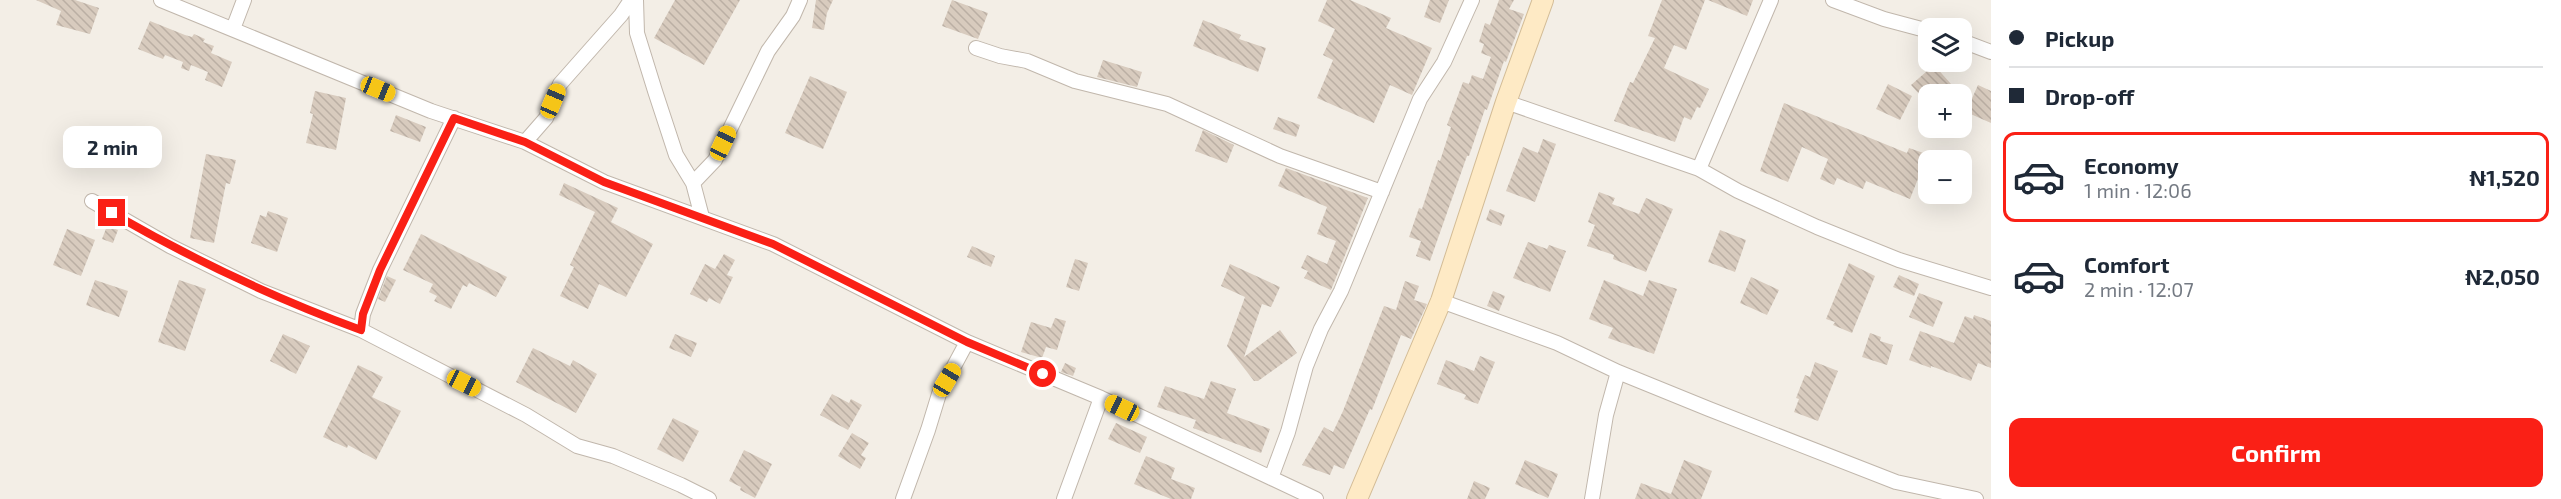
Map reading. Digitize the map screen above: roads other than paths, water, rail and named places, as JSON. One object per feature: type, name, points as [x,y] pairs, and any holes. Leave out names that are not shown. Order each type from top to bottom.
[{"type":"street","points":[[161,0],[454,118],[525,142],[604,182],[773,244],[967,342],[1101,398],[1316,499]]},
{"type":"street","points":[[233,29],[244,0]]},
{"type":"street","points":[[525,142],[546,118],[560,84],[633,0]]},
{"type":"street","points":[[633,0],[637,33],[655,91],[676,155],[693,183],[702,217]]},
{"type":"street","points":[[693,183],[715,160],[768,51],[793,16],[800,0]]},
{"type":"street","points":[[1271,478],[1288,432],[1306,366],[1321,329],[1341,291],[1420,99],[1444,62],[1472,0]]},
{"type":"street","points":[[1357,499],[1441,301],[1506,102],[1543,0]]},
{"type":"street","points":[[1700,169],[1771,0]]},
{"type":"street","points":[[1833,0],[1884,19],[1918,28]]},
{"type":"street","points":[[1972,45],[1991,52]]},
{"type":"street","points":[[976,48],[1000,57],[1027,61],[1075,81],[1167,104],[1280,156],[1382,192]]},
{"type":"street","points":[[1506,102],[1700,169],[1738,191],[1817,227],[1899,260],[1991,288]]},
{"type":"street","points":[[361,330],[363,314],[380,270],[454,118]]},
{"type":"street","points":[[92,201],[170,246],[261,291],[361,330],[526,415],[577,446],[613,456],[709,499]]},
{"type":"street","points":[[1441,301],[1557,343],[1618,372],[1896,482],[1976,499]]},
{"type":"street","points":[[903,499],[939,394],[967,342]]},
{"type":"street","points":[[1592,499],[1606,415],[1618,372]]},
{"type":"street","points":[[1064,499],[1101,398]]}]
